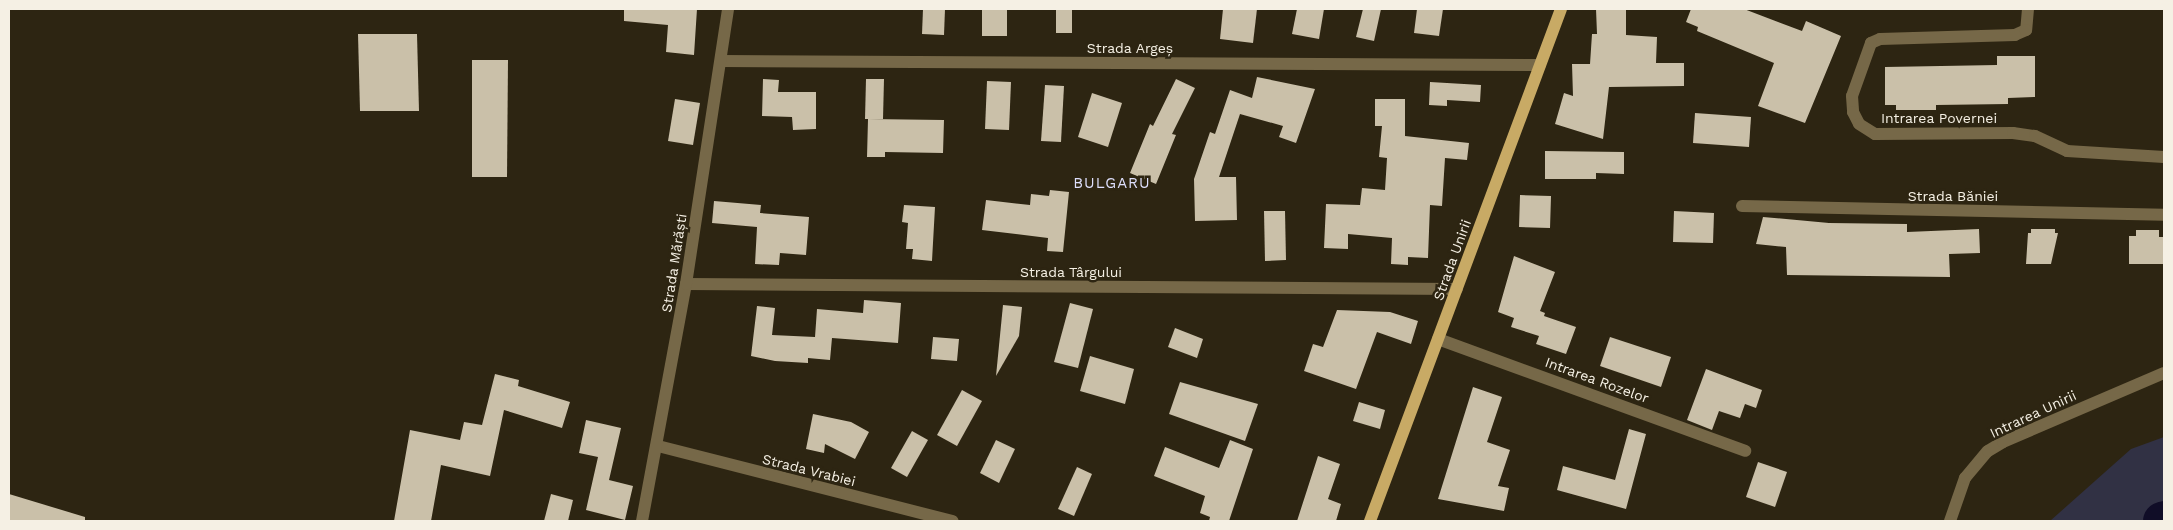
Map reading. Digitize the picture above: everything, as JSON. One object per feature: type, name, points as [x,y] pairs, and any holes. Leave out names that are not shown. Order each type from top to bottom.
[{"type":"main road","name":"Strada Unirii","points":[[1370,521],[1562,9]]},
{"type":"street","name":"Strada Mărăști","points":[[642,521],[658,446],[686,284],[728,9]]},
{"type":"street","name":"Intrarea Povernei","points":[[2028,9],[2026,30],[2015,35],[1880,39],[1870,43],[1852,96],[1853,112],[1859,124],[1875,134],[2014,133],[2035,136],[2076,152],[2164,158]]},
{"type":"street","name":"Strada Argeș","points":[[721,62],[1540,65]]},
{"type":"street","name":"Strada Băniei","points":[[1742,206],[2164,215]]},
{"type":"street","name":"Strada Târgului","points":[[686,284],[1457,289]]},
{"type":"street","name":"Intrarea Rozelor","points":[[1438,339],[1745,451]]},
{"type":"street","name":"Intrarea Unirii","points":[[1950,521],[1965,478],[1988,452],[2003,442],[2164,373]]},
{"type":"street","name":"Strada Vrabiei","points":[[658,446],[919,518],[953,521]]},
{"type":"shaded area","points":[[2164,437],[2164,521],[2050,521],[2131,449]]},
{"type":"building","points":[[624,9],[697,9],[694,55],[666,52],[668,25],[624,21]]},
{"type":"building","points":[[923,9],[945,9],[944,35],[922,34]]},
{"type":"building","points":[[982,9],[1007,9],[1007,36],[982,36]]},
{"type":"building","points":[[1056,9],[1072,9],[1072,33],[1056,33]]},
{"type":"building","points":[[1223,9],[1257,9],[1253,43],[1220,39]]},
{"type":"building","points":[[1297,9],[1324,9],[1319,39],[1292,34]]},
{"type":"building","points":[[1363,9],[1381,9],[1374,41],[1356,37]]},
{"type":"building","points":[[1417,9],[1443,9],[1439,36],[1414,33]]},
{"type":"building","points":[[1596,9],[1626,9],[1626,35],[1657,37],[1656,63],[1684,63],[1684,86],[1609,87],[1603,139],[1555,124],[1564,93],[1573,96],[1572,64],[1590,64],[1592,34],[1597,34]]},
{"type":"building","points":[[1691,9],[1744,9],[1802,31],[1806,21],[1841,36],[1805,123],[1758,106],[1774,63],[1697,31],[1698,27],[1686,22]]},
{"type":"building","points":[[358,34],[417,34],[419,111],[360,111]]},
{"type":"building","points":[[1997,56],[2035,56],[2035,97],[2008,98],[2008,104],[1936,105],[1936,110],[1896,110],[1896,105],[1885,105],[1885,67],[1997,65]]},
{"type":"building","points":[[472,60],[508,60],[507,177],[472,177]]},
{"type":"building","points":[[1257,77],[1315,89],[1296,143],[1279,137],[1283,126],[1240,114],[1219,177],[1236,177],[1237,220],[1195,221],[1194,179],[1210,132],[1215,134],[1230,90],[1252,98]]},
{"type":"building","points":[[763,79],[779,80],[778,92],[816,92],[816,129],[793,130],[792,117],[762,116]]},
{"type":"building","points":[[866,79],[884,79],[883,119],[865,119]]},
{"type":"building","points":[[1176,79],[1195,88],[1172,134],[1176,135],[1156,184],[1130,173],[1150,124],[1153,126]]},
{"type":"building","points":[[987,81],[1011,82],[1009,130],[985,129]]},
{"type":"building","points":[[1430,82],[1481,85],[1480,102],[1447,100],[1447,106],[1429,105]]},
{"type":"building","points":[[1045,85],[1064,86],[1061,142],[1041,141]]},
{"type":"building","points":[[1092,93],[1122,103],[1108,147],[1078,137]]},
{"type":"building","points":[[675,99],[700,103],[693,145],[668,141]]},
{"type":"building","points":[[1375,99],[1405,99],[1405,136],[1469,143],[1467,160],[1445,158],[1442,206],[1430,205],[1428,258],[1408,257],[1408,265],[1391,264],[1392,238],[1348,234],[1348,249],[1324,248],[1326,204],[1360,205],[1362,188],[1385,190],[1387,158],[1379,157],[1382,126],[1375,126]]},
{"type":"building","points":[[1695,113],[1751,117],[1749,147],[1693,143]]},
{"type":"building","points":[[868,119],[944,120],[943,153],[885,152],[885,157],[867,157]]},
{"type":"building","points":[[1545,151],[1624,152],[1624,174],[1596,173],[1596,179],[1545,179]]},
{"type":"building","points":[[1050,190],[1069,192],[1063,252],[1047,251],[1048,238],[982,230],[986,200],[1030,205],[1031,194],[1049,196]]},
{"type":"building","points":[[1520,195],[1551,196],[1550,228],[1519,227]]},
{"type":"building","points":[[714,201],[761,205],[760,213],[809,217],[806,255],[780,253],[779,265],[755,264],[757,227],[712,223]]},
{"type":"building","points":[[904,205],[935,207],[932,261],[912,259],[913,249],[906,249],[908,223],[902,222]]},
{"type":"building","points":[[1264,211],[1285,211],[1286,260],[1265,261]]},
{"type":"building","points":[[1674,211],[1714,213],[1713,243],[1673,242]]},
{"type":"building","points":[[1763,217],[1829,223],[1907,224],[1907,232],[1979,229],[1980,253],[1949,254],[1950,277],[1787,275],[1786,247],[1756,244]]},
{"type":"building","points":[[2031,229],[2055,229],[2055,233],[2058,233],[2051,264],[2026,264],[2028,233],[2031,233]]},
{"type":"building","points":[[2136,230],[2159,230],[2159,237],[2164,237],[2164,264],[2129,264],[2129,236],[2136,236]]},
{"type":"building","points":[[1514,256],[1555,272],[1540,311],[1545,313],[1544,316],[1576,327],[1566,354],[1536,344],[1539,336],[1511,327],[1514,318],[1498,312]]},
{"type":"building","points":[[864,300],[901,303],[898,343],[832,338],[830,360],[808,358],[808,363],[775,361],[751,356],[757,306],[775,308],[772,335],[815,337],[817,309],[863,313]]},
{"type":"building","points":[[1070,303],[1093,309],[1078,368],[1054,362]]},
{"type":"building","points":[[1003,305],[1022,307],[1019,336],[996,376]]},
{"type":"building","points":[[1337,310],[1390,312],[1418,321],[1411,344],[1377,332],[1356,389],[1304,371],[1313,344],[1323,347]]},
{"type":"building","points":[[1175,328],[1203,339],[1197,358],[1168,347]]},
{"type":"building","points":[[933,337],[959,339],[957,361],[931,359]]},
{"type":"building","points":[[1610,337],[1671,357],[1661,387],[1600,366]]},
{"type":"building","points":[[1090,356],[1134,369],[1125,404],[1080,391]]},
{"type":"building","points":[[1706,369],[1762,390],[1756,408],[1745,404],[1740,418],[1719,411],[1712,430],[1687,420]]},
{"type":"building","points":[[495,374],[519,380],[518,386],[570,402],[562,428],[504,410],[490,476],[441,465],[431,521],[394,521],[410,430],[460,440],[464,422],[482,425]]},
{"type":"building","points":[[1180,382],[1258,404],[1245,441],[1169,414]]},
{"type":"building","points":[[1473,387],[1502,397],[1487,442],[1510,450],[1498,486],[1509,488],[1504,511],[1438,499]]},
{"type":"building","points":[[962,390],[982,401],[957,446],[937,435]]},
{"type":"building","points":[[1359,402],[1385,410],[1380,429],[1353,421]]},
{"type":"building","points":[[813,414],[851,422],[869,432],[855,459],[825,444],[824,453],[806,449]]},
{"type":"building","points":[[586,420],[621,428],[609,480],[633,486],[625,520],[586,510],[598,457],[579,453]]},
{"type":"building","points":[[1629,429],[1646,434],[1626,509],[1557,490],[1563,466],[1615,480]]},
{"type":"building","points":[[912,431],[928,440],[907,477],[891,468]]},
{"type":"building","points":[[996,440],[1015,449],[999,483],[980,473]]},
{"type":"building","points":[[1230,440],[1253,449],[1229,521],[1209,521],[1210,517],[1200,513],[1205,496],[1154,476],[1165,447],[1219,468]]},
{"type":"building","points":[[1318,456],[1340,464],[1328,499],[1341,504],[1336,521],[1297,521]]},
{"type":"building","points":[[1758,462],[1787,472],[1775,507],[1746,497]]},
{"type":"building","points":[[1077,467],[1092,474],[1074,516],[1058,509]]},
{"type":"building","points":[[9,494],[85,517],[85,521],[9,521]]},
{"type":"building","points":[[551,494],[573,500],[568,521],[544,521]]},
{"type":"district","name":"BULGARU","points":[[1112,184]]}]
